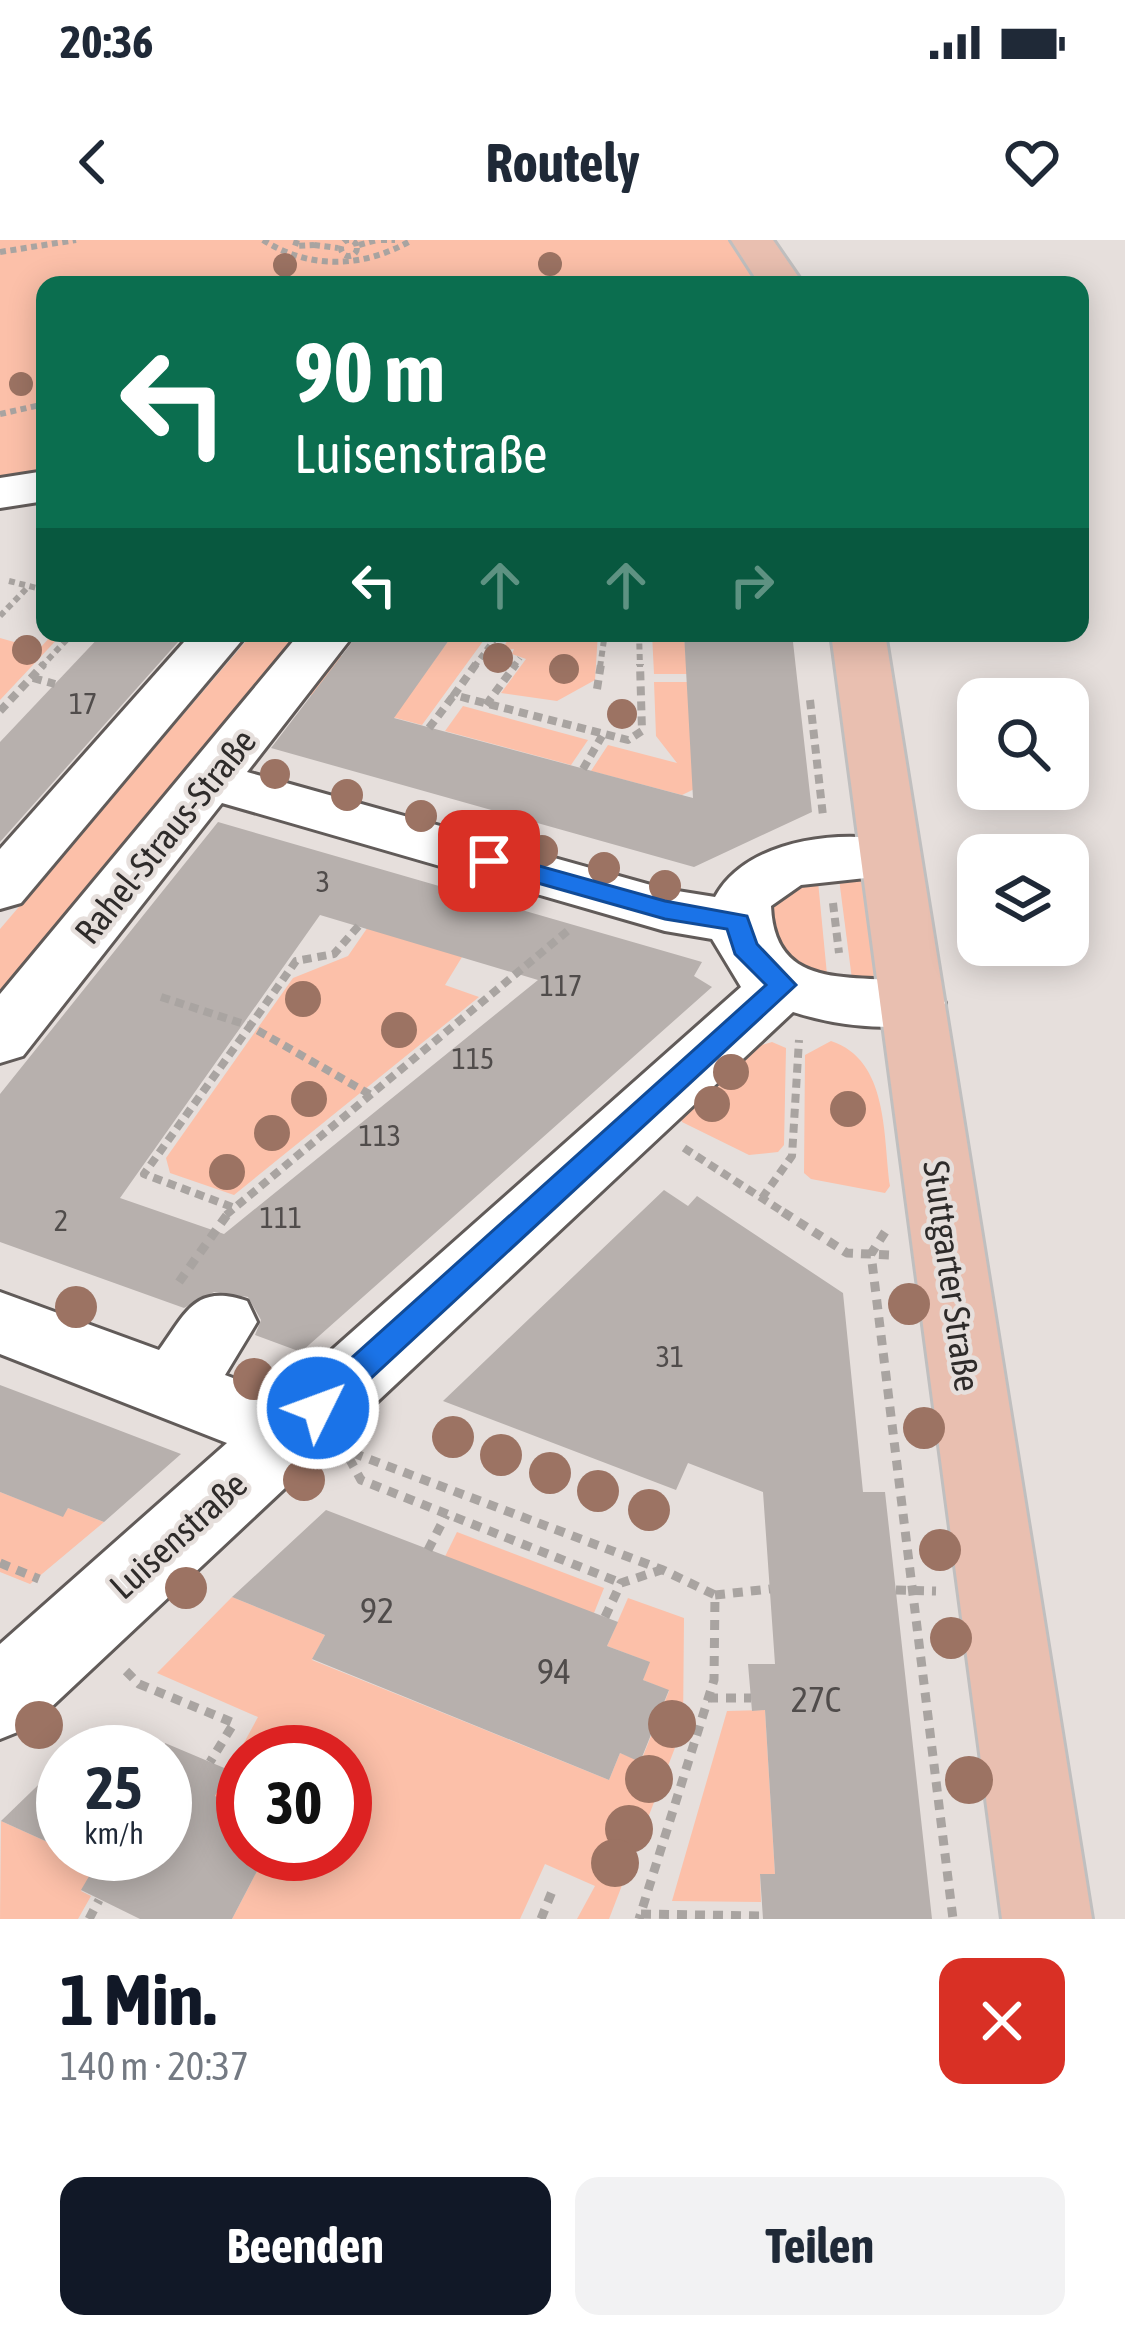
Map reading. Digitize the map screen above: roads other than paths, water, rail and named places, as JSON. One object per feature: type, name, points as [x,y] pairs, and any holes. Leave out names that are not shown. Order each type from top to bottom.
[{"type":"main road","points":[[752,240],[776,276]]},
{"type":"main road","name":"Stuttgarter Straße","points":[[859,642],[891,859],[879,1002],[949,1258],[1047,1919]]},
{"type":"street","points":[[0,493],[36,487]]},
{"type":"street","points":[[7,869],[213,642]]},
{"type":"street","name":"Rahel-Straus-Straße","points":[[0,1039],[321,642]]},
{"type":"street","points":[[211,781],[610,895],[745,948],[783,985],[879,1002]]},
{"type":"street","points":[[699,930],[776,871],[815,859],[891,859]]},
{"type":"street","name":"Luisenstraße","points":[[0,1699],[783,985]]},
{"type":"street","points":[[0,1322],[289,1433]]},
{"type":"street","points":[[146,1377],[220,1322]]}]
